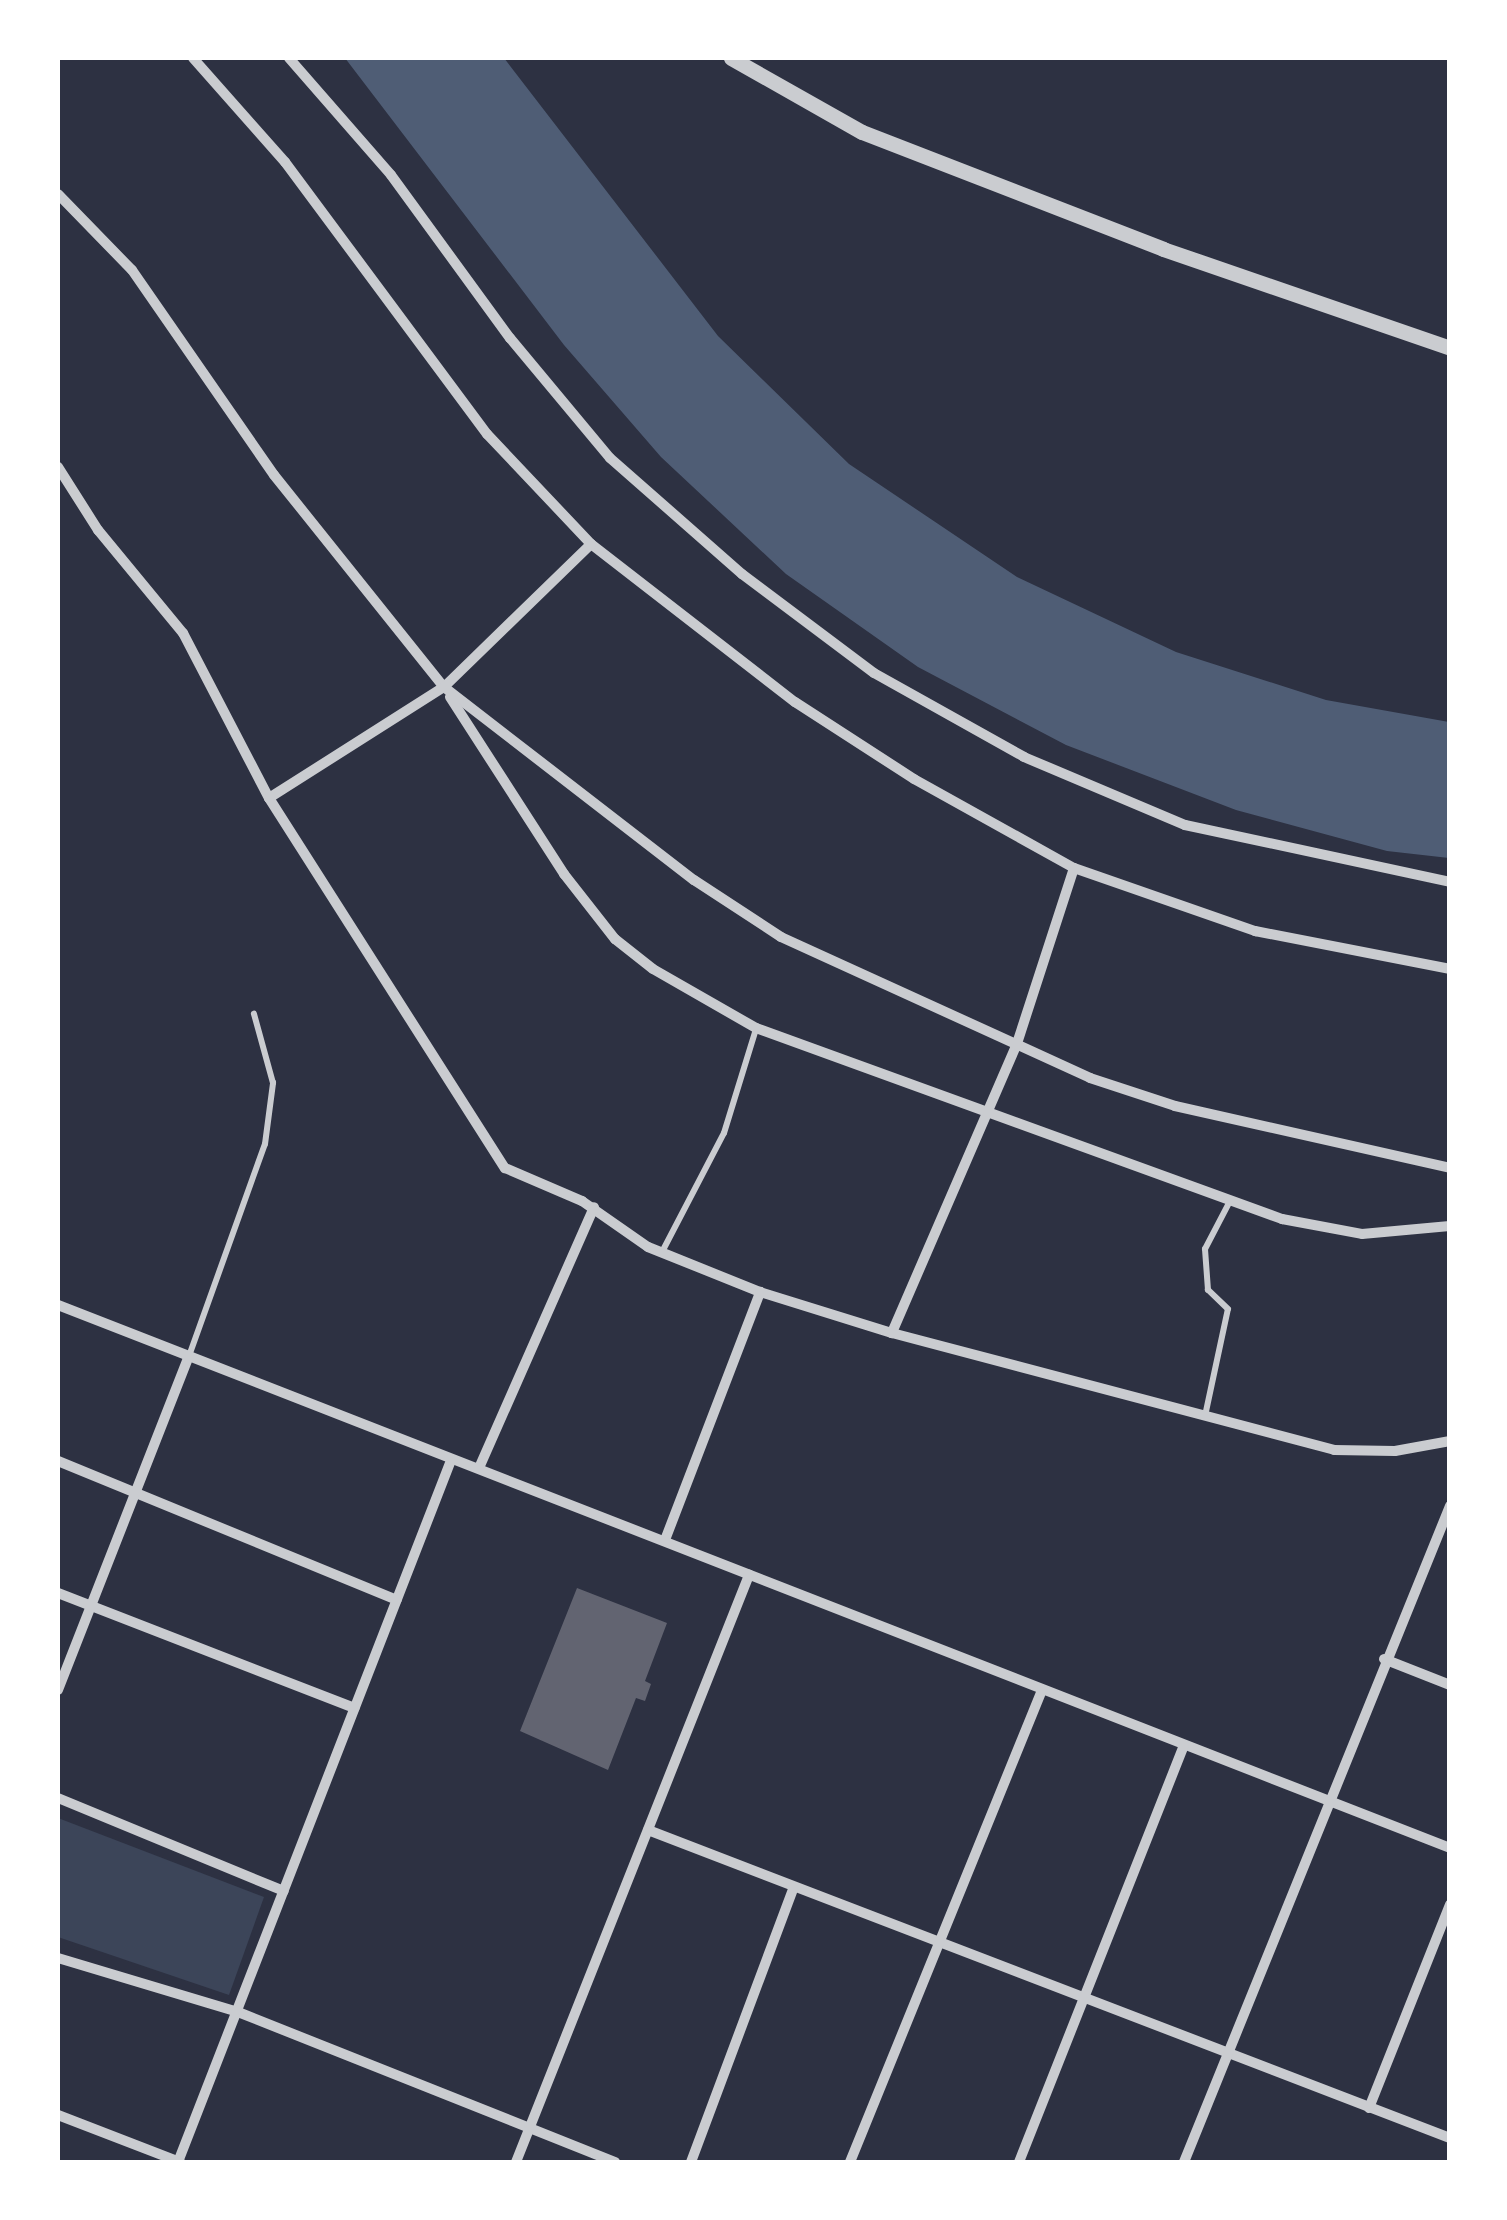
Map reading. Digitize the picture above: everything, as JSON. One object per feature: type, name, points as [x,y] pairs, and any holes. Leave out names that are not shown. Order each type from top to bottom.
[{"type":"street","points":[[193,58],[285,162],[487,434],[591,544],[795,702],[914,779],[1074,868],[1255,931],[1450,969]]},
{"type":"street","points":[[289,58],[391,175],[510,338],[610,458],[742,574],[874,673],[1024,757],[1184,826],[1450,882]]},
{"type":"street","points":[[732,58],[862,132],[1163,249],[1450,348]]},
{"type":"street","points":[[58,194],[170,318],[274,474],[444,688],[564,874],[616,939],[654,969],[756,1028],[1230,1202],[1324,1232],[1450,1226]]},
{"type":"street","points":[[58,467],[98,530],[183,633],[269,798],[505,1168],[594,1207],[616,1228],[662,1253],[760,1292],[892,1333],[1334,1450],[1395,1451],[1450,1441]]},
{"type":"street","points":[[269,798],[444,688],[591,544]]},
{"type":"street","points":[[444,688],[694,880],[781,936],[1016,1046],[1175,1106],[1450,1168]]},
{"type":"street","points":[[892,1333],[1016,1046],[1074,868]]},
{"type":"street","points":[[479,1468],[594,1207]]},
{"type":"street","points":[[665,1540],[760,1292]]},
{"type":"street","points":[[58,1305],[450,1463],[479,1468],[1450,1848]]},
{"type":"street","points":[[58,1690],[188,1360]]},
{"type":"street","points":[[58,1461],[397,1600]]},
{"type":"street","points":[[58,2114],[179,2162],[450,1463]]},
{"type":"street","points":[[1184,2162],[1384,1659],[1450,1506]]},
{"type":"street","points":[[516,2162],[749,1575]]},
{"type":"street","points":[[58,1593],[355,1708]]},
{"type":"street","points":[[1384,1659],[1450,1684]]},
{"type":"street","points":[[850,2162],[1042,1690]]},
{"type":"street","points":[[1019,2162],[1184,1745]]},
{"type":"street","points":[[58,1798],[284,1890]]},
{"type":"street","points":[[648,1830],[1226,2056],[1450,2138]]},
{"type":"street","points":[[691,2162],[793,1889]]},
{"type":"street","points":[[1369,2108],[1450,1904]]},
{"type":"street","points":[[58,1958],[238,2012],[615,2162]]},
{"type":"lane","points":[[188,1360],[265,1144],[273,1083],[254,1014]]},
{"type":"lane","points":[[662,1253],[724,1133],[756,1028]]},
{"type":"lane","points":[[1205,1416],[1228,1309],[1208,1290],[1205,1250],[1230,1202]]},
{"type":"shaded area","points":[[345,58],[504,58],[718,336],[849,464],[1017,577],[1176,652],[1326,700],[1449,722],[1449,858],[1387,851],[1236,810],[1066,745],[918,667],[786,574],[661,457],[564,345]]},
{"type":"shaded area","points":[[58,1818],[264,1897],[229,1995],[58,1937]]},
{"type":"building","points":[[577,1588],[667,1623],[645,1681],[651,1684],[645,1701],[636,1698],[608,1770],[520,1731]]}]
